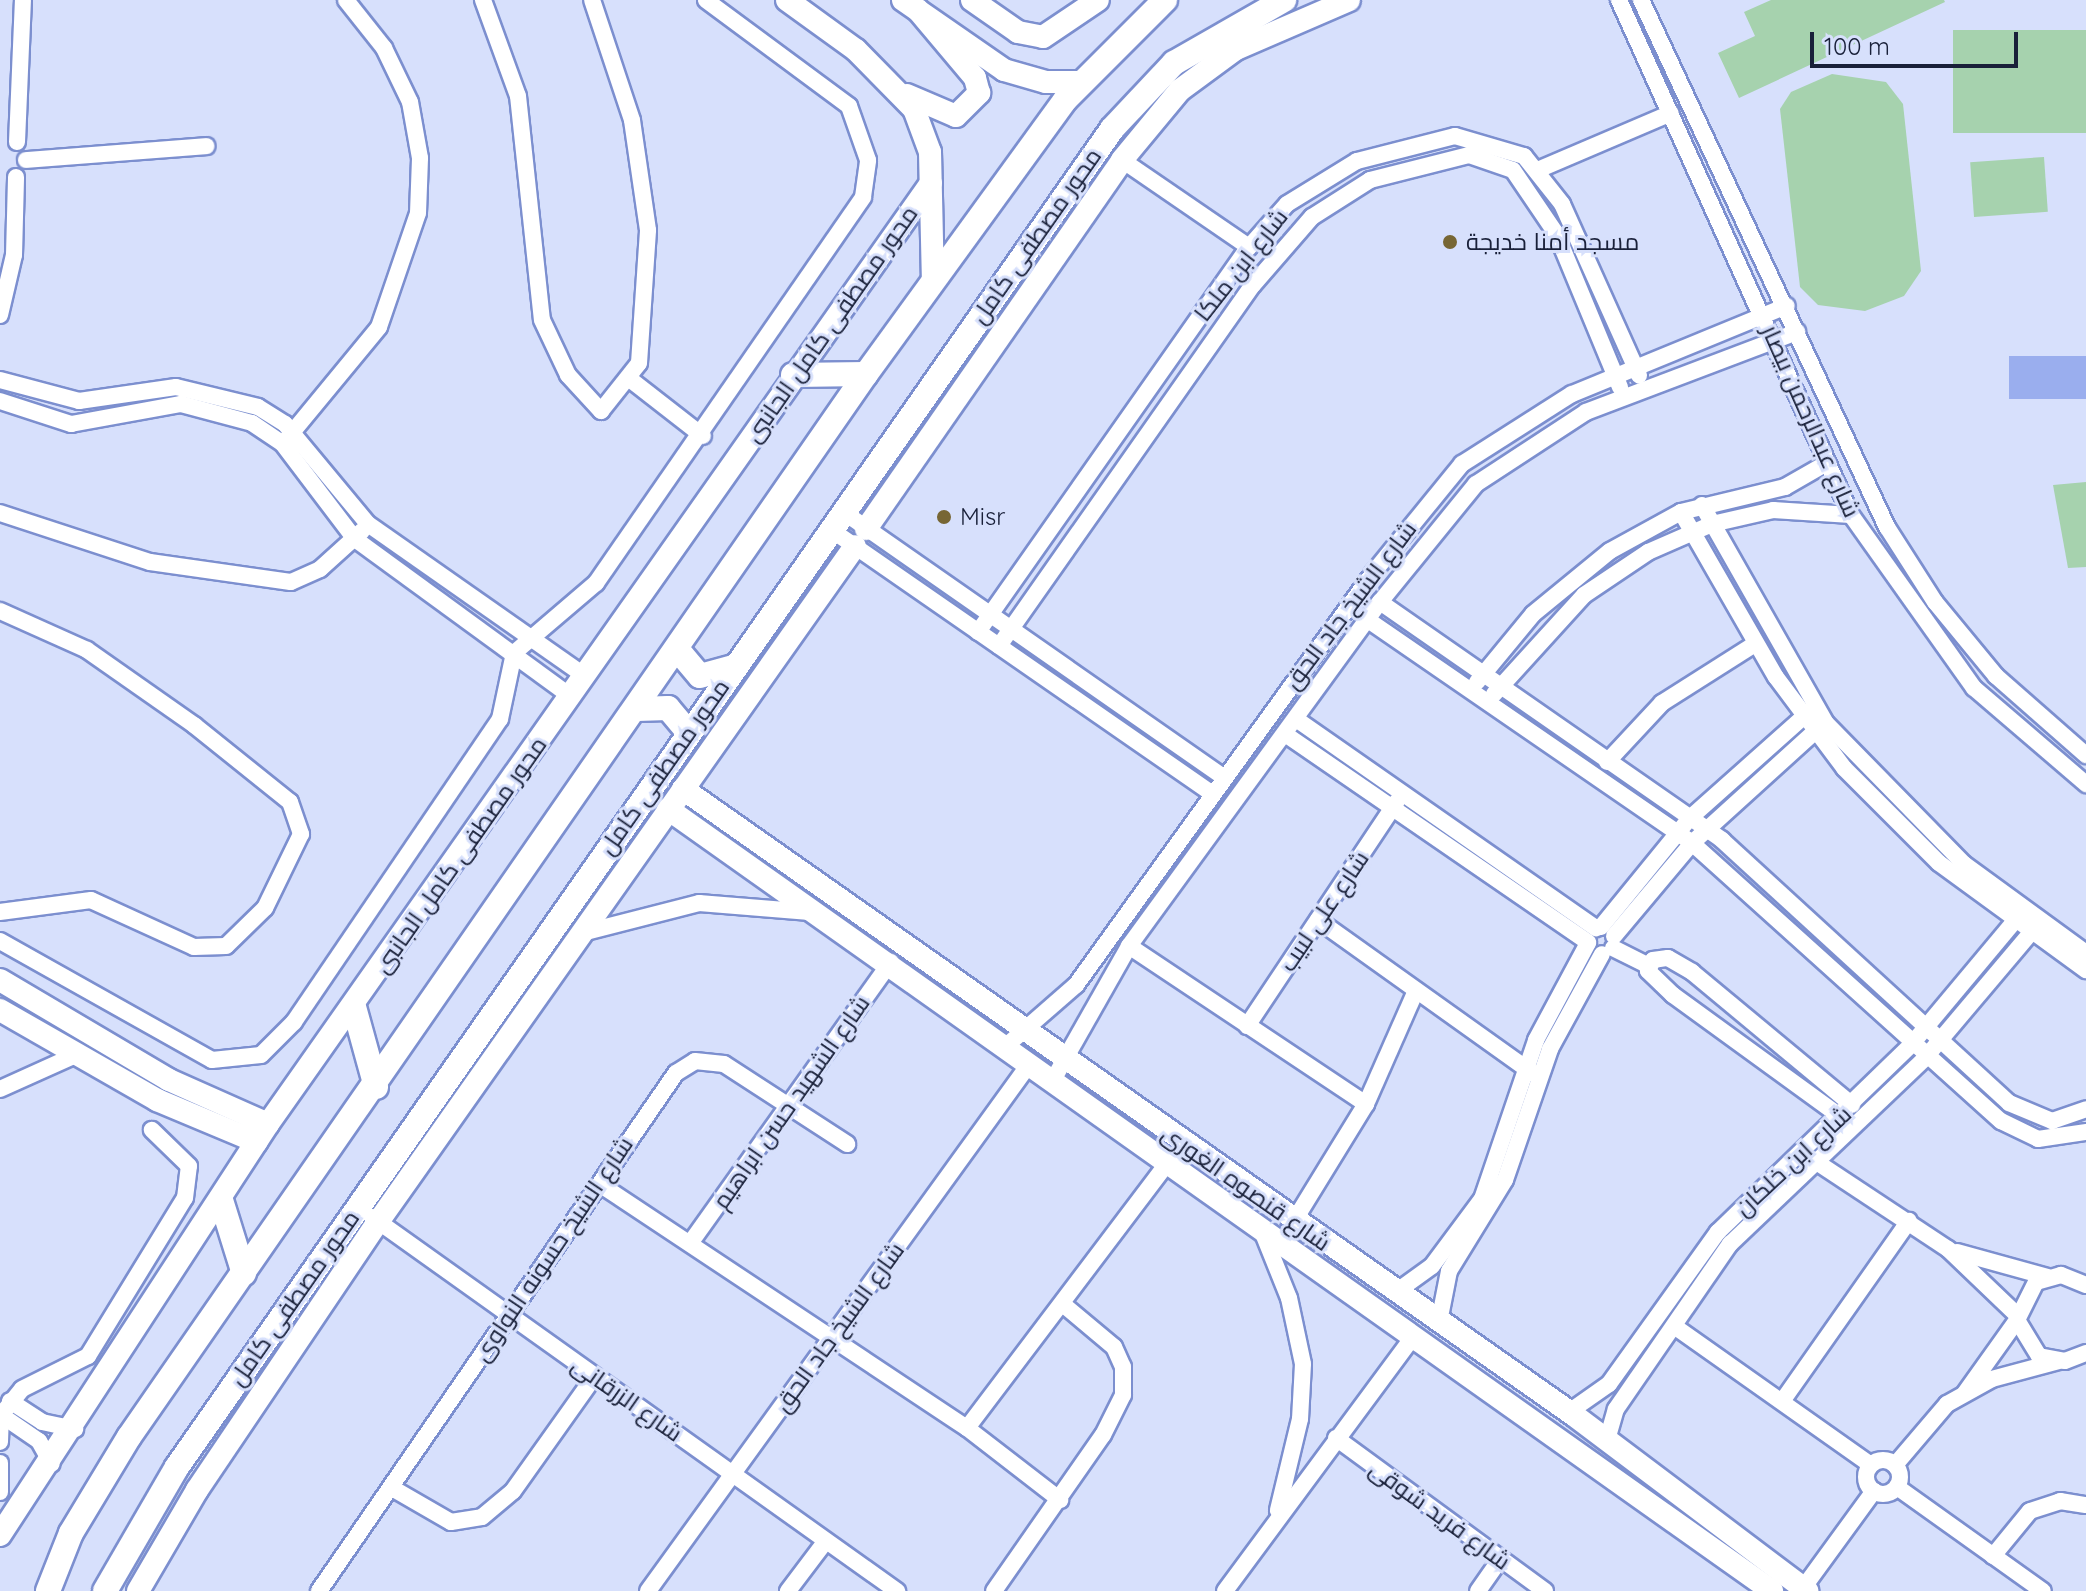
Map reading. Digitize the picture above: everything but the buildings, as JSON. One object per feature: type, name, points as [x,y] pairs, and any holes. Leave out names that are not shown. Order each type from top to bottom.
[{"type":"main road","points":[[32,1591],[51,1581],[99,1484],[866,374],[1081,82],[1165,0]]},
{"type":"main road","name":"محور مصطفى كامل","points":[[105,1591],[177,1467],[357,1207],[836,520],[1144,91],[1198,45],[1284,0]]},
{"type":"main road","points":[[793,375],[866,374]]},
{"type":"main road","points":[[677,649],[700,676],[734,667]]},
{"type":"main road","points":[[637,709],[668,708],[689,733]]},
{"type":"main road","points":[[354,1007],[376,1087]]},
{"type":"main road","points":[[221,1200],[244,1274]]},
{"type":"street","points":[[23,0],[8,141],[26,160]]},
{"type":"street","points":[[288,438],[379,327],[418,213],[420,158],[410,102],[384,48],[346,0]]},
{"type":"street","points":[[483,0],[518,96],[548,340],[601,411],[631,380],[646,295],[645,198],[628,107],[592,0]]},
{"type":"street","points":[[0,941],[198,1055],[228,1061],[261,1055],[294,1022],[492,733],[514,653],[528,634],[570,610],[596,583],[703,436],[847,228],[863,197],[868,160],[858,120],[837,92],[706,0]]},
{"type":"street","points":[[787,0],[898,91],[949,116],[969,110],[979,93],[975,78],[910,5]]},
{"type":"street","points":[[972,0],[1018,32],[1043,37],[1098,0]]},
{"type":"street","points":[[141,1590],[378,1222],[1122,160],[1207,68],[1349,0]]},
{"type":"street","name":"شارع عبدالرحمن بيصار","points":[[1619,0],[1764,316],[1825,464],[1851,515],[1974,688],[2086,784]]},
{"type":"street","name":"شارع عبدالرحمن بيصار","points":[[1641,0],[1787,306],[1868,492],[1935,602],[1996,676],[2086,755]]},
{"type":"street","points":[[910,5],[1004,70],[1046,82],[1081,82]]},
{"type":"street","points":[[898,91],[925,129],[931,183],[933,280]]},
{"type":"street","points":[[1540,169],[1671,113]]},
{"type":"street","name":"شارع ابن ملكا","points":[[978,632],[1249,247],[1320,181],[1398,145],[1469,136],[1498,143],[1540,169],[1562,204],[1644,387]]},
{"type":"street","points":[[0,315],[14,255],[8,178],[26,160],[206,146]]},
{"type":"street","name":"شارع ابن ملكا","points":[[999,646],[1253,285],[1312,217],[1370,180],[1469,155],[1513,170],[1546,213],[1624,396]]},
{"type":"street","points":[[1122,160],[1249,247]]},
{"type":"street","name":"محور مصطفى كامل الجانبى","points":[[0,1535],[75,1429],[263,1133],[793,375],[931,183]]},
{"type":"street","points":[[1546,213],[1562,204]]},
{"type":"street","name":"شارع الشيخ جاد الحق","points":[[1012,1038],[1058,1004],[1291,685],[1462,464],[1541,410],[1636,367],[1787,306]]},
{"type":"street","name":"شارع الشيخ جاد الحق","points":[[1058,1070],[1079,1024],[1129,946],[1380,602],[1476,484],[1552,429],[1644,387],[1797,332]]},
{"type":"street","points":[[0,380],[79,401],[195,388],[258,407],[368,524],[585,676]]},
{"type":"street","points":[[631,380],[703,436]]},
{"type":"street","points":[[0,401],[71,424],[163,404],[201,406],[237,415],[288,438],[355,539],[570,696]]},
{"type":"street","points":[[1471,690],[1570,579],[1681,512],[1785,487],[1825,464]]},
{"type":"street","points":[[1702,505],[1809,712]]},
{"type":"street","points":[[1489,703],[1498,688],[1584,595],[1692,532],[1712,524],[1773,510],[1851,515]]},
{"type":"street","points":[[1681,512],[1755,644],[1820,727],[2018,917],[2086,970]]},
{"type":"street","points":[[0,513],[150,562],[274,581],[306,578],[355,539],[368,524]]},
{"type":"street","points":[[836,520],[978,632],[1212,794]]},
{"type":"street","points":[[860,537],[990,615],[1224,777]]},
{"type":"street","points":[[1380,602],[1498,688],[1707,829],[1938,1045],[2036,1119],[2068,1119],[2086,1109]]},
{"type":"street","points":[[0,611],[87,650],[194,725],[290,802],[301,834],[265,908],[226,946],[194,947],[91,900],[0,912]]},
{"type":"street","points":[[1368,620],[1692,843],[1925,1058],[2018,1131],[2058,1140],[2086,1132]]},
{"type":"street","points":[[1607,762],[1662,703],[1755,644]]},
{"type":"street","points":[[1291,685],[1310,700]]},
{"type":"street","points":[[1396,1292],[1432,1266],[1482,1199],[1532,1072],[1600,940],[1690,818],[1809,712]]},
{"type":"street","points":[[1296,719],[1464,860],[1649,966],[1673,995],[1846,1111]]},
{"type":"street","points":[[1600,940],[1692,843],[1820,727]]},
{"type":"street","points":[[1285,734],[1397,802],[1474,844],[1600,940]]},
{"type":"street","name":"شارع قنصوه الغورى","points":[[683,789],[1012,1038],[1294,1221],[1607,1440],[1736,1552],[1757,1587]]},
{"type":"street","name":"شارع على لبيب","points":[[1247,1026],[1397,802]]},
{"type":"street","name":"شارع قنصوه الغورى","points":[[668,809],[891,962],[1012,1038],[1030,1063],[1058,1070],[1169,1161],[1413,1337],[1736,1552],[1804,1590]]},
{"type":"street","points":[[1464,860],[1474,844]]},
{"type":"street","points":[[580,933],[699,903],[823,916]]},
{"type":"street","name":"شارع ابن خلكان","points":[[1607,1440],[1616,1409],[1718,1232],[1805,1155],[1911,1045],[2018,917]]},
{"type":"street","points":[[1318,920],[1415,993],[1532,1072]]},
{"type":"street","points":[[2035,928],[2086,953]]},
{"type":"street","name":"شارع ابن خلكان","points":[[1569,1412],[1609,1384],[1674,1326],[1730,1244],[1821,1164],[1938,1045],[2035,928]]},
{"type":"street","points":[[1129,946],[1366,1104]]},
{"type":"street","points":[[1649,966],[1668,958],[1692,972],[1846,1111]]},
{"type":"street","name":"شارع الشهيد حسن ابراهيم","points":[[691,1242],[891,962]]},
{"type":"street","points":[[0,980],[140,1077]]},
{"type":"street","points":[[1294,1221],[1366,1104],[1415,993]]},
{"type":"street","points":[[1058,1004],[1079,1024]]},
{"type":"street","points":[[0,1010],[78,1054],[140,1077],[263,1133]]},
{"type":"street","points":[[0,1089],[78,1054]]},
{"type":"street","name":"شارع الشيخ جاد الحق","points":[[648,1591],[1030,1063]]},
{"type":"street","name":"شارع الشيخ حسونه النواوى","points":[[319,1591],[601,1185],[646,1109],[685,1065],[724,1064],[847,1144]]},
{"type":"street","points":[[1439,1322],[1444,1283],[1505,1180],[1532,1072]]},
{"type":"street","points":[[0,1442],[5,1408],[36,1379],[82,1364],[185,1198],[189,1166],[152,1130]]},
{"type":"street","points":[[1805,1155],[1948,1249],[2017,1318],[2030,1349],[2086,1368]]},
{"type":"street","points":[[967,1428],[1065,1306],[1169,1161]]},
{"type":"street","points":[[601,1185],[967,1428],[1060,1500]]},
{"type":"street","name":"شارع الزرقانى","points":[[357,1207],[897,1591]]},
{"type":"street","points":[[1783,1400],[1909,1221]]},
{"type":"street","points":[[1262,1229],[1289,1298],[1303,1364],[1300,1419],[1275,1521]]},
{"type":"street","points":[[1948,1249],[2086,1285]]},
{"type":"street","points":[[1897,1487],[1895,1465],[1924,1424],[1965,1393],[2017,1318],[2027,1291],[2054,1276],[2086,1271]]},
{"type":"street","points":[[994,1591],[1103,1435],[1124,1386],[1114,1347],[1065,1306]]},
{"type":"street","points":[[1674,1326],[1871,1465],[1895,1465]]},
{"type":"street","points":[[1225,1591],[1413,1337]]},
{"type":"street","points":[[1965,1393],[2086,1353]]},
{"type":"street","points":[[392,1488],[451,1522],[482,1517],[513,1491],[594,1377]]},
{"type":"street","points":[[5,1408],[42,1422],[75,1429]]},
{"type":"street","points":[[5,1408],[39,1441],[52,1464]]},
{"type":"street","name":"شارع فريد شوقى","points":[[1336,1438],[1545,1591]]},
{"type":"street","points":[[0,1463],[0,1492]]},
{"type":"street","points":[[1871,1465],[1866,1479],[1874,1491]]},
{"type":"street","points":[[1804,1590],[1874,1491],[1897,1487],[2043,1591]]},
{"type":"street","points":[[1993,1556],[2030,1511],[2060,1501],[2086,1505]]},
{"type":"street","points":[[788,1591],[825,1542]]},
{"type":"street","points":[[1478,1591],[1500,1560]]},
{"type":"green space","points":[[1771,0],[1945,2],[1739,98],[1718,53],[1755,36],[1744,12]]},
{"type":"green space","points":[[1953,30],[2086,30],[2086,133],[1953,133]]},
{"type":"green space","points":[[1832,74],[1886,82],[1903,104],[1921,271],[1904,296],[1865,311],[1818,305],[1800,287],[1780,109],[1791,92]]},
{"type":"green space","points":[[2044,157],[2048,212],[1974,217],[1970,162]]},
{"type":"green space","points":[[2086,482],[2086,567],[2068,568],[2053,485]]},
{"type":"water","points":[[2009,356],[2086,356],[2086,399],[2009,399]]},
{"type":"place","name":"مسجد أمنا خديجة","points":[[1450,242]]},
{"type":"place","name":"Misr","points":[[944,517]]}]
